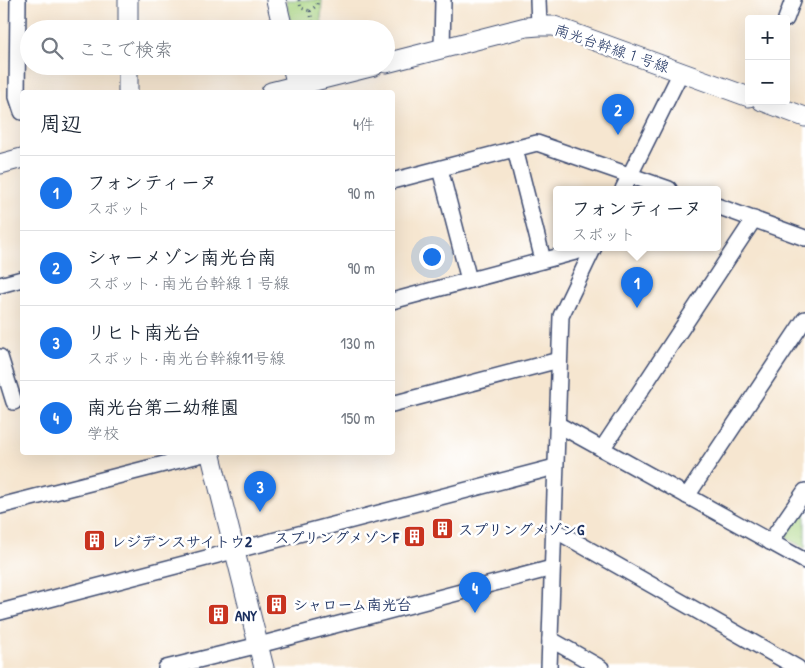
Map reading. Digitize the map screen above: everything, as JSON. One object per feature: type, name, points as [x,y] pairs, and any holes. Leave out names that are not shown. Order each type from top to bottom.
[{"type":"street","points":[[18,0],[17,97],[20,106]]},
{"type":"street","points":[[128,0],[128,20]]},
{"type":"street","points":[[276,0],[281,20]]},
{"type":"street","points":[[442,49],[443,0]]},
{"type":"street","points":[[538,0],[540,26]]},
{"type":"street","points":[[787,15],[793,0]]},
{"type":"street","name":"南光台幹線１号線","points":[[395,61],[526,27],[554,26],[745,96]]},
{"type":"street","points":[[624,186],[681,72]]},
{"type":"street","points":[[128,75],[128,90]]},
{"type":"street","points":[[294,75],[297,86]]},
{"type":"street","points":[[280,90],[339,75]]},
{"type":"street","points":[[773,105],[805,117]]},
{"type":"street","points":[[395,180],[537,143],[661,186]]},
{"type":"street","points":[[515,149],[543,260]]},
{"type":"street","points":[[0,164],[20,159]]},
{"type":"street","points":[[440,169],[469,280]]},
{"type":"street","points":[[721,207],[805,238]]},
{"type":"street","points":[[602,449],[754,219]]},
{"type":"street","points":[[395,298],[578,251]]},
{"type":"street","points":[[549,668],[561,316],[592,251]]},
{"type":"street","points":[[0,285],[20,280]]},
{"type":"street","points":[[687,496],[805,319]]},
{"type":"street","points":[[0,357],[12,402]]},
{"type":"street","points":[[395,403],[559,360]]},
{"type":"street","points":[[557,424],[805,562]]},
{"type":"street","points":[[0,506],[202,455]]},
{"type":"street","points":[[210,455],[264,668]]},
{"type":"street","points":[[0,612],[556,467]]},
{"type":"street","points":[[770,542],[805,491]]},
{"type":"street","points":[[553,529],[798,668]]},
{"type":"street","points":[[166,668],[552,568]]},
{"type":"street","points":[[550,639],[601,668]]},
{"type":"path","points":[[299,0],[301,8],[310,11]]},
{"type":"path","points":[[310,11],[317,5],[318,0]]},
{"type":"path","points":[[310,11],[312,20]]},
{"type":"green space","points":[[286,0],[322,0],[321,20],[290,20]]},
{"type":"green space","points":[[805,498],[805,548],[788,539],[784,528]]},
{"type":"place","name":"シャーメゾン南光台南","points":[[618,135]]},
{"type":"place","name":"フォンティーヌ","points":[[637,308]]},
{"type":"place","name":"リヒト南光台","points":[[260,512]]},
{"type":"place","name":"スプリングメゾンG","points":[[442,529]]},
{"type":"place","name":"スプリングメゾンF","points":[[415,537]]},
{"type":"place","name":"レジデンスサイトウ2","points":[[95,541]]},
{"type":"place","name":"シャローム南光台","points":[[277,604]]},
{"type":"place","name":"南光台第二幼稚園","points":[[475,613]]},
{"type":"place","name":"ANY","points":[[219,615]]}]
